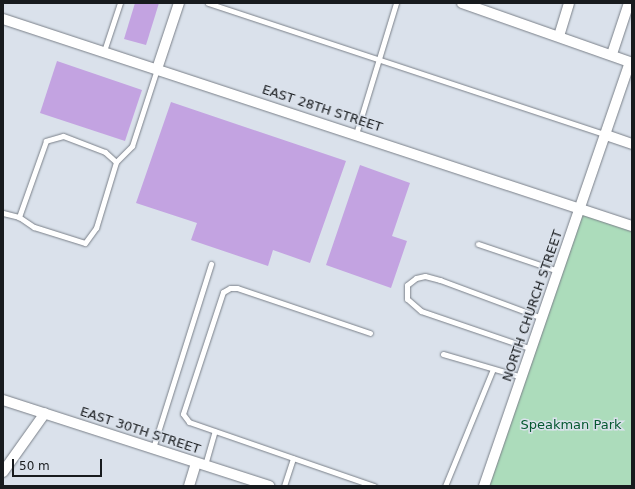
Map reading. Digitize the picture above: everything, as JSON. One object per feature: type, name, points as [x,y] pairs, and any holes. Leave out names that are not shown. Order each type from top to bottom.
[{"type":"street","points":[[157,69],[179,3]]},
{"type":"street","points":[[462,3],[612,54],[631,62]]},
{"type":"street","points":[[559,36],[569,3]]},
{"type":"street","points":[[612,54],[629,3]]},
{"type":"street","name":"EAST 28TH STREET","points":[[3,19],[104,50],[157,69],[632,226]]},
{"type":"street","name":"NORTH CHURCH STREET","points":[[484,486],[631,62]]},
{"type":"street","points":[[606,135],[632,144]]},
{"type":"street","name":"EAST 30TH STREET","points":[[3,400],[269,486]]},
{"type":"street","points":[[3,472],[45,413]]},
{"type":"street","points":[[189,486],[201,464]]},
{"type":"lane","points":[[104,50],[120,3]]},
{"type":"lane","points":[[208,3],[606,135]]},
{"type":"lane","points":[[356,134],[396,3]]},
{"type":"lane","points":[[3,213],[19,217],[34,227],[85,243],[96,228],[116,162],[132,146],[157,69]]},
{"type":"lane","points":[[19,217],[46,141],[63,136],[105,152],[116,162]]},
{"type":"lane","points":[[478,244],[559,272]]},
{"type":"lane","points":[[153,448],[211,264]]},
{"type":"lane","points":[[532,349],[421,311],[407,299],[407,285],[416,278],[425,276],[440,280],[543,318]]},
{"type":"lane","points":[[370,333],[237,288],[223,292],[183,414],[189,422],[374,486]]},
{"type":"lane","points":[[443,354],[522,377]]},
{"type":"lane","points":[[445,486],[493,369]]},
{"type":"lane","points":[[201,464],[215,431]]},
{"type":"lane","points":[[284,486],[293,458]]},
{"type":"green space","name":"Speakman Park","points":[[581,208],[632,225],[632,486],[484,486]]},
{"type":"building","points":[[135,3],[159,3],[146,45],[124,39]]},
{"type":"building","points":[[57,61],[142,90],[125,141],[40,113]]},
{"type":"building","points":[[171,102],[346,161],[310,263],[273,250],[268,266],[191,240],[197,223],[136,203]]},
{"type":"building","points":[[360,165],[410,183],[392,236],[407,241],[391,288],[326,265]]}]
